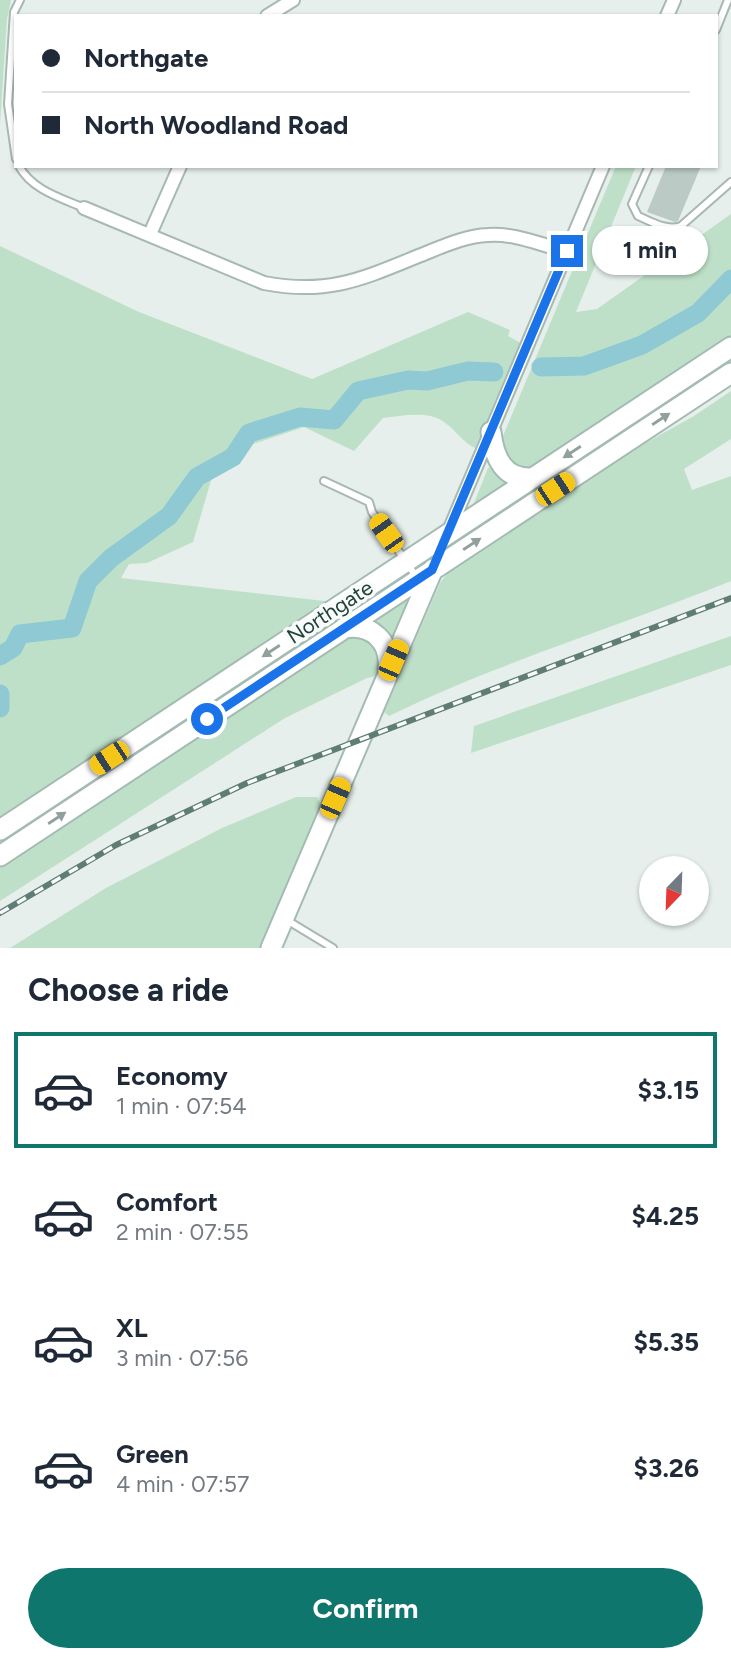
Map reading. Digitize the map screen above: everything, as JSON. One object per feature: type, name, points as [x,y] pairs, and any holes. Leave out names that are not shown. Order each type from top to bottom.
[{"type":"main road","name":"Northgate","points":[[0,830],[731,347]]},
{"type":"main road","name":"Northgate","points":[[0,856],[731,373]]},
{"type":"main road","points":[[491,432],[492,446],[501,466],[516,477],[533,478]]},
{"type":"main road","points":[[271,948],[346,774],[425,574],[447,534]]},
{"type":"main road","points":[[344,628],[356,626],[380,638],[388,653],[387,674]]},
{"type":"street","points":[[271,14],[293,0]]},
{"type":"street","points":[[150,234],[179,168]]},
{"type":"street","points":[[447,534],[602,168]]},
{"type":"street","points":[[84,208],[264,283],[302,289],[354,282],[468,238],[488,235],[527,239],[567,251]]},
{"type":"lane","points":[[14,145],[8,104],[14,12],[20,0]]},
{"type":"lane","points":[[718,25],[729,0]]},
{"type":"lane","points":[[20,168],[24,175],[45,191],[84,208]]},
{"type":"lane","points":[[648,168],[632,204],[638,216],[661,226],[681,226],[731,182]]},
{"type":"lane","points":[[324,481],[369,502],[372,512],[406,562],[425,574]]},
{"type":"lane","points":[[284,918],[333,948]]},
{"type":"green space","points":[[0,0],[11,0],[7,19],[0,124]]},
{"type":"green space","points":[[615,168],[635,168],[576,312],[597,309],[731,214],[731,341],[532,470],[511,466],[500,448]]},
{"type":"green space","points":[[0,246],[139,312],[312,379],[468,312],[510,330],[508,336],[521,343],[475,448],[438,418],[406,415],[383,418],[354,451],[304,427],[253,444],[215,467],[193,542],[147,563],[129,564],[121,578],[333,602],[0,830]]},
{"type":"green space","points":[[731,391],[731,439],[684,469],[692,490],[731,476],[731,581],[516,662],[389,716],[384,712],[440,583],[450,570],[624,455],[694,416]]},
{"type":"green space","points":[[491,467],[511,483],[477,508],[474,503],[488,468]]},
{"type":"green space","points":[[405,599],[408,603],[394,639],[390,640],[372,621]]},
{"type":"green space","points":[[351,636],[364,637],[375,644],[381,666],[377,676],[367,678],[285,718],[0,901],[0,866]]},
{"type":"green space","points":[[731,636],[731,665],[471,753],[474,726]]},
{"type":"green space","points":[[296,797],[317,797],[322,807],[261,948],[10,948],[106,888],[222,828]]},
{"type":"building","points":[[665,168],[700,168],[678,221],[647,212]]},
{"type":"waterway","points":[[541,367],[584,366],[642,345],[698,313],[731,279]]},
{"type":"waterway","points":[[0,656],[13,648],[20,634],[72,628],[88,581],[111,558],[169,516],[197,477],[233,457],[249,433],[300,417],[334,420],[358,391],[408,380],[427,381],[468,371],[494,372]]},
{"type":"waterway","points":[[0,694],[0,708]]},
{"type":"railway","points":[[0,913],[116,845],[247,783],[731,598]]},
{"type":"route","points":[[207,719],[432,570],[567,251]]}]
